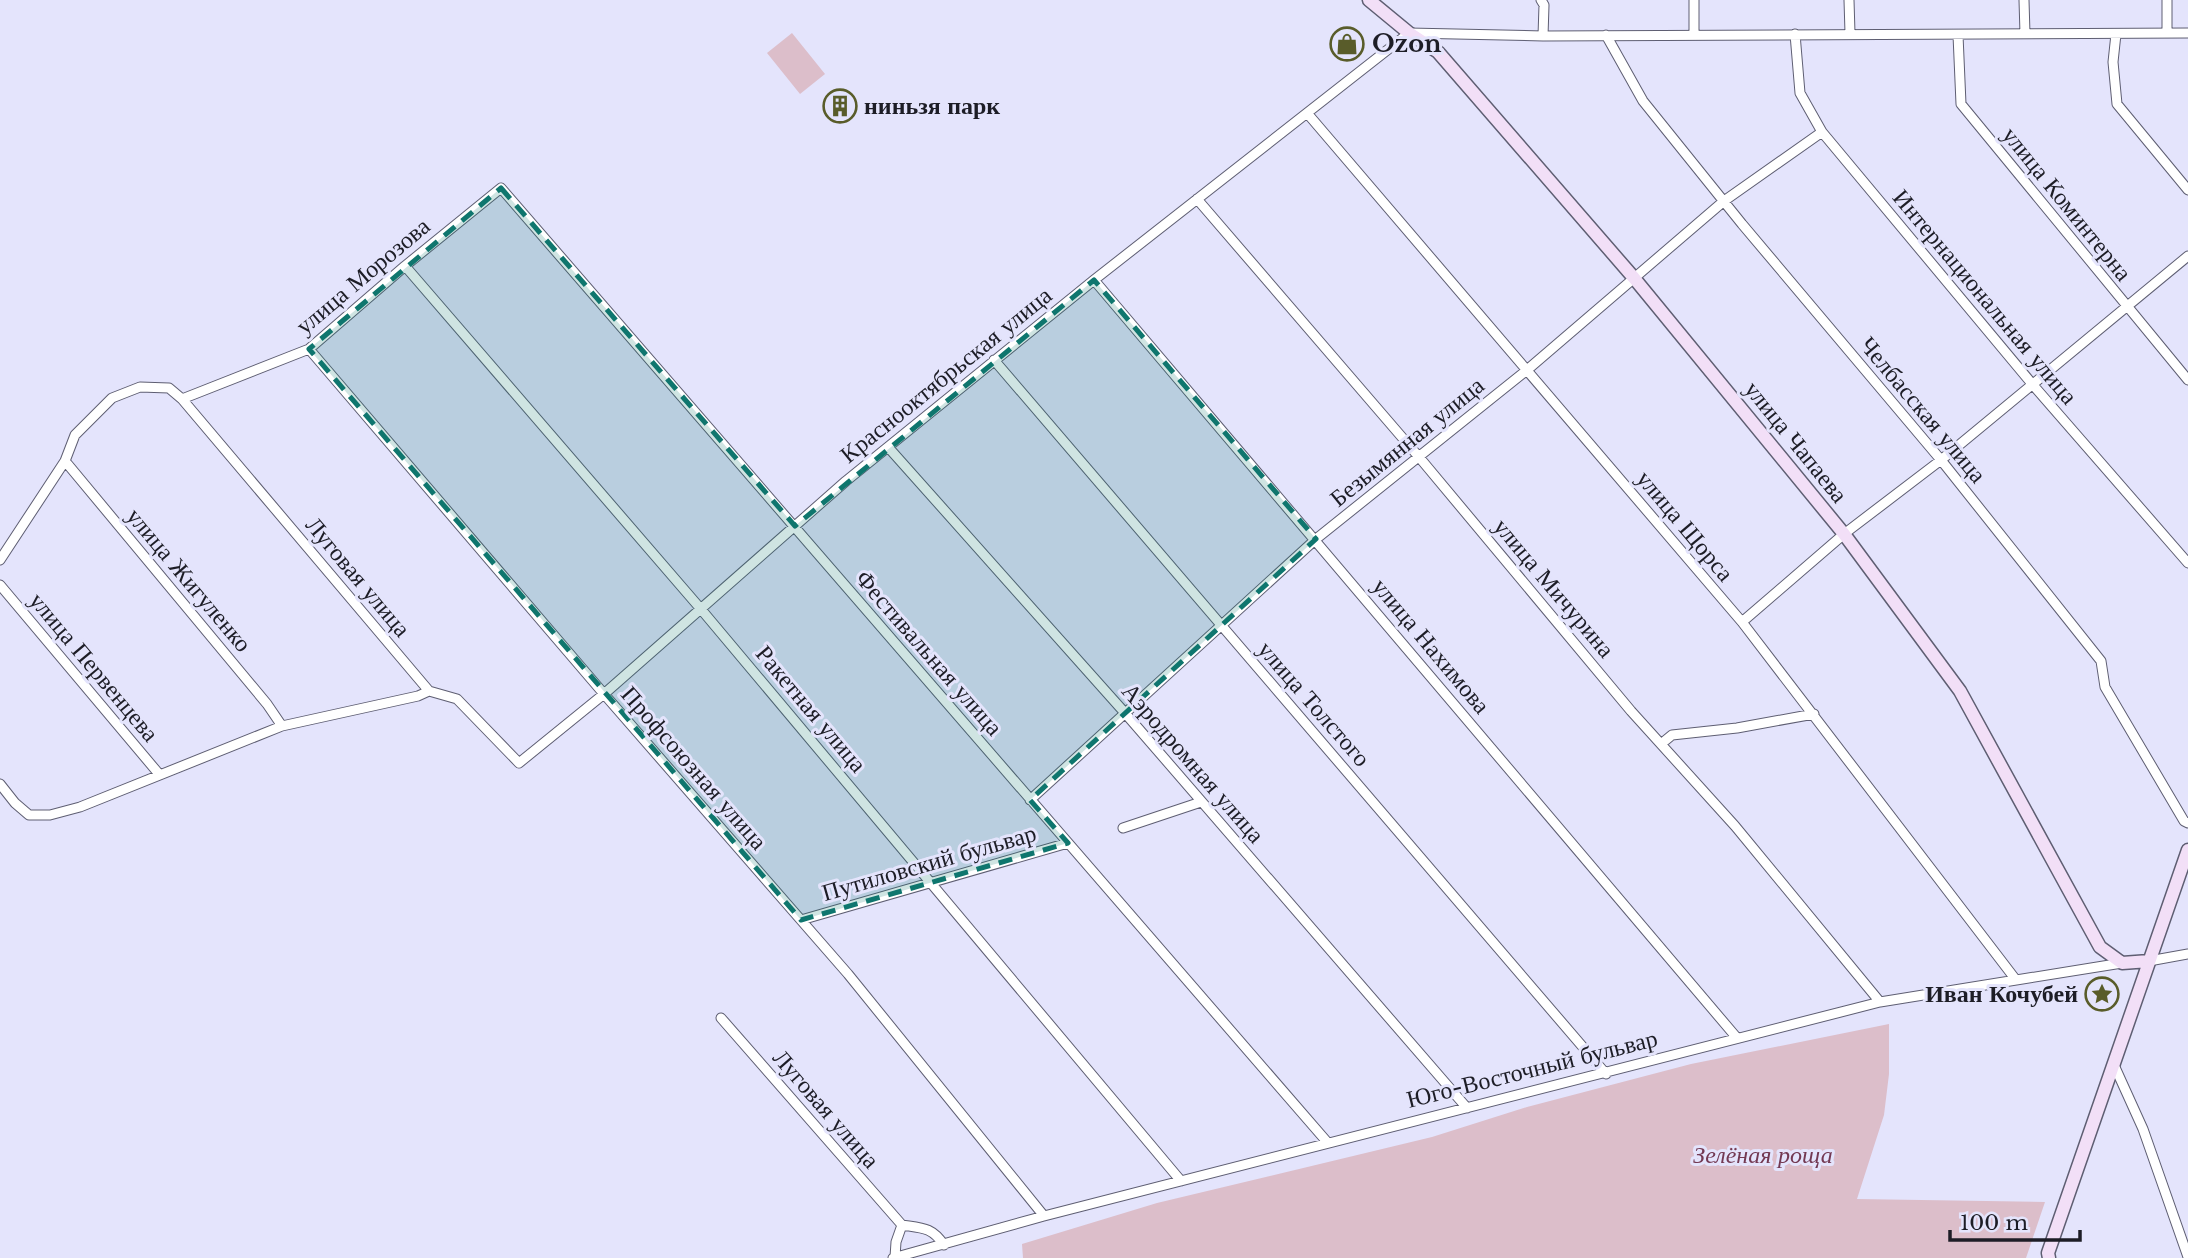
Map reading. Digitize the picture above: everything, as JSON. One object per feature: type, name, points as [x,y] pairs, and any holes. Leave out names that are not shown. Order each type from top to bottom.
[{"type":"main road","name":"улица Чапаева","points":[[1370,0],[1409,33],[1438,51],[1634,278],[1844,534],[1960,691],[2100,947],[2122,963]]},
{"type":"main road","points":[[2048,1256],[2188,850]]},
{"type":"main road","name":"Юго-Восточный бульвар","points":[[2122,963],[2149,961]]},
{"type":"street","points":[[1541,0],[1544,5],[1543,36]]},
{"type":"street","points":[[1693,0],[1694,34]]},
{"type":"street","points":[[1849,0],[1850,33]]},
{"type":"street","points":[[2024,0],[2025,34]]},
{"type":"street","points":[[2166,33],[2167,0]]},
{"type":"street","points":[[1409,33],[1543,36],[2188,33]]},
{"type":"street","name":"Краснооктябрьская улица","points":[[519,763],[604,694],[795,526],[994,360],[1409,33]]},
{"type":"street","name":"Интернациональная улица","points":[[1795,34],[1800,93],[1822,132],[2033,386],[2188,563]]},
{"type":"street","points":[[2116,34],[2113,62],[2117,104],[2188,190]]},
{"type":"street","name":"Челбасская улица","points":[[1606,35],[1643,102],[1941,460],[2101,661],[2105,687],[2184,821],[2188,823]]},
{"type":"street","name":"улица Коминтерна","points":[[1958,35],[1961,104],[2188,380]]},
{"type":"street","name":"улица Щорса","points":[[1307,113],[1742,622],[2016,979]]},
{"type":"street","name":"Безымянная улица","points":[[1030,800],[1316,539],[1527,370],[1724,201],[1822,132]]},
{"type":"street","name":"улица Морозова","points":[[182,399],[309,349],[501,188]]},
{"type":"street","name":"Фестивальная улица","points":[[501,188],[1328,1143]]},
{"type":"street","name":"улица Мичурина","points":[[1197,199],[1661,744],[1735,826],[1880,1002]]},
{"type":"street","points":[[1742,622],[1844,534],[2033,386],[2188,256]]},
{"type":"street","name":"Ракетная улица","points":[[405,266],[700,608],[1181,1181]]},
{"type":"street","name":"улица Нахимова","points":[[1094,280],[1737,1038]]},
{"type":"street","name":"Профсоюзная улица","points":[[309,349],[848,974],[1044,1216]]},
{"type":"street","name":"улица Толстого","points":[[994,360],[1606,1074]]},
{"type":"street","points":[[0,560],[65,461],[75,435],[112,398],[140,387],[169,388],[182,399]]},
{"type":"street","name":"Луговая улица","points":[[182,399],[429,691],[457,699],[519,763]]},
{"type":"street","name":"Аэродромная улица","points":[[888,447],[1125,713],[1467,1108]]},
{"type":"street","name":"улица Жигуленко","points":[[65,461],[267,704],[282,726]]},
{"type":"street","name":"улица Первенцева","points":[[0,584],[159,774]]},
{"type":"street","points":[[0,784],[29,815],[50,815],[80,807],[282,726],[418,696],[429,691]]},
{"type":"street","points":[[1661,744],[1672,735],[1737,728],[1814,714]]},
{"type":"street","points":[[1123,828],[1201,802]]},
{"type":"street","name":"Путиловский бульвар","points":[[801,920],[1068,843]]},
{"type":"street","name":"Юго-Восточный бульвар","points":[[2149,961],[2188,954]]},
{"type":"street","name":"Юго-Восточный бульвар","points":[[894,1258],[1044,1216],[1880,1002],[2122,963]]},
{"type":"street","name":"Луговая улица","points":[[721,1018],[902,1225]]},
{"type":"street","points":[[2113,1065],[2143,1129],[2188,1257]]},
{"type":"street","points":[[894,1258],[902,1225],[924,1228],[936,1234],[944,1245]]},
{"type":"highlighted area","points":[[501,188],[795,526],[1094,280],[1316,539],[1030,800],[1068,843],[801,920],[309,349]]},
{"type":"green space","points":[[792,33],[825,74],[800,94],[767,53]]},
{"type":"green space","name":"Зелёная роща","points":[[1889,1024],[1889,1074],[1884,1115],[1857,1199],[2045,1202],[2026,1258],[1023,1258],[1022,1244],[1157,1203],[1432,1137],[1527,1107],[1691,1064]]},
{"type":"place","name":"Ozon","points":[[1347,44]]},
{"type":"place","name":"ниньзя парк","points":[[840,106]]},
{"type":"place","name":"Иван Кочубей","points":[[2102,994]]}]
